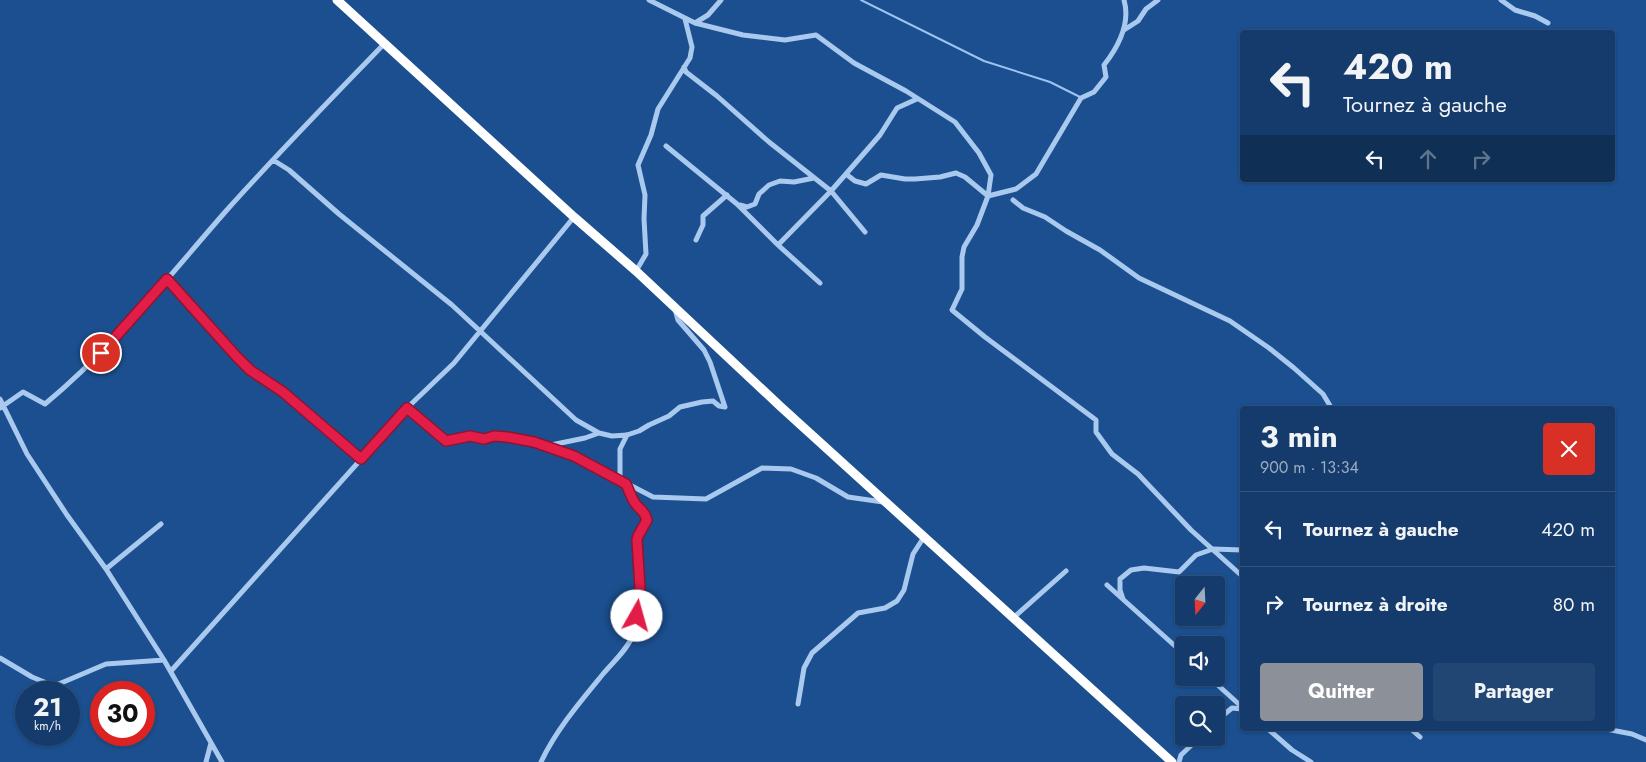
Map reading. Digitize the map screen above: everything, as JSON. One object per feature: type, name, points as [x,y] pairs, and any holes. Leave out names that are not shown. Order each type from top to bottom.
[{"type":"highway","points":[[338,0],[1172,762]]},
{"type":"street","points":[[649,0],[695,23],[743,35],[785,40],[816,35],[854,63],[906,91],[955,122],[979,153],[991,175],[988,196],[977,225],[964,247],[962,257],[962,288],[952,310],[1096,420],[1096,432],[1112,454],[1138,474],[1191,530],[1240,574]]},
{"type":"street","points":[[695,23],[708,15],[721,0]]},
{"type":"street","points":[[988,196],[1016,189],[1036,174],[1081,98],[1094,92],[1106,77],[1104,66],[1114,52],[1124,30],[1126,6],[1124,0]]},
{"type":"street","points":[[1124,30],[1138,21],[1146,9],[1158,0]]},
{"type":"street","points":[[1501,0],[1515,10],[1535,16],[1548,23]]},
{"type":"street","points":[[636,271],[646,254],[645,195],[638,165],[651,135],[658,109],[690,58],[692,47],[686,19]]},
{"type":"street","points":[[2,407],[23,392],[45,404],[74,380],[114,339],[273,160],[384,44]]},
{"type":"street","points":[[684,67],[686,72],[831,191],[864,232]]},
{"type":"street","points":[[778,245],[831,191],[880,135],[897,108],[917,99]]},
{"type":"street","points":[[666,146],[737,204],[820,283]]},
{"type":"street","points":[[273,160],[289,170],[339,214],[481,330],[576,420],[599,433],[612,436],[626,435],[639,431],[669,416],[680,407],[702,402],[714,401],[719,406],[725,407],[704,350],[678,320],[675,308]]},
{"type":"street","points":[[846,174],[855,181],[866,184],[881,175],[915,179],[940,177],[956,172],[988,196]]},
{"type":"street","points":[[737,204],[747,207],[755,204],[759,194],[769,186],[780,181],[794,182],[814,178]]},
{"type":"street","points":[[696,240],[703,225],[703,216],[726,195]]},
{"type":"street","points":[[1013,200],[1023,208],[1045,217],[1100,250],[1139,278],[1230,321],[1294,368],[1322,394],[1330,406]]},
{"type":"street","points":[[171,671],[407,408],[454,363],[574,217]]},
{"type":"street","points":[[167,279],[250,370],[283,392],[361,459]]},
{"type":"street","points":[[0,399],[2,407],[40,474],[106,569],[171,671],[222,762]]},
{"type":"street","points":[[407,408],[446,441],[470,436],[484,439],[494,436],[534,442],[574,456],[653,497],[706,499],[762,468],[791,469],[816,478],[848,497],[886,502]]},
{"type":"street","points":[[546,446],[585,438],[599,433]]},
{"type":"street","points":[[620,480],[620,449],[626,435]]},
{"type":"street","points":[[541,762],[548,748],[581,701],[633,634],[639,605],[640,588],[637,540],[647,520],[644,511],[634,501],[626,484]]},
{"type":"street","points":[[106,569],[161,524]]},
{"type":"street","points":[[798,704],[804,668],[812,653],[858,613],[885,608],[897,601],[904,590],[913,554],[924,537]]},
{"type":"street","points":[[1123,599],[1120,590],[1120,579],[1130,570],[1144,568],[1179,572],[1196,555],[1212,549],[1240,550]]},
{"type":"street","points":[[1013,618],[1066,571]]},
{"type":"street","points":[[1107,585],[1175,646]]},
{"type":"street","points":[[0,658],[32,677],[54,686],[106,664],[164,660]]},
{"type":"street","points":[[1219,686],[1240,706]]},
{"type":"street","points":[[1225,714],[1232,708],[1240,708]]},
{"type":"street","points":[[1270,731],[1292,750],[1311,762]]},
{"type":"street","points":[[1413,731],[1420,737]]},
{"type":"street","points":[[1615,731],[1632,734],[1646,740]]},
{"type":"street","points":[[206,762],[211,743]]},
{"type":"street","points":[[1179,762],[1181,755],[1191,746]]},
{"type":"waterway","points":[[861,0],[984,61],[1050,82],[1080,97]]},
{"type":"route","points":[[101,353],[167,279],[250,370],[283,392],[361,459],[407,408],[446,441],[470,436],[484,439],[494,436],[507,437],[534,442],[574,456],[626,484],[634,501],[644,511],[646,516],[647,520],[637,540],[640,588],[637,616]]}]
